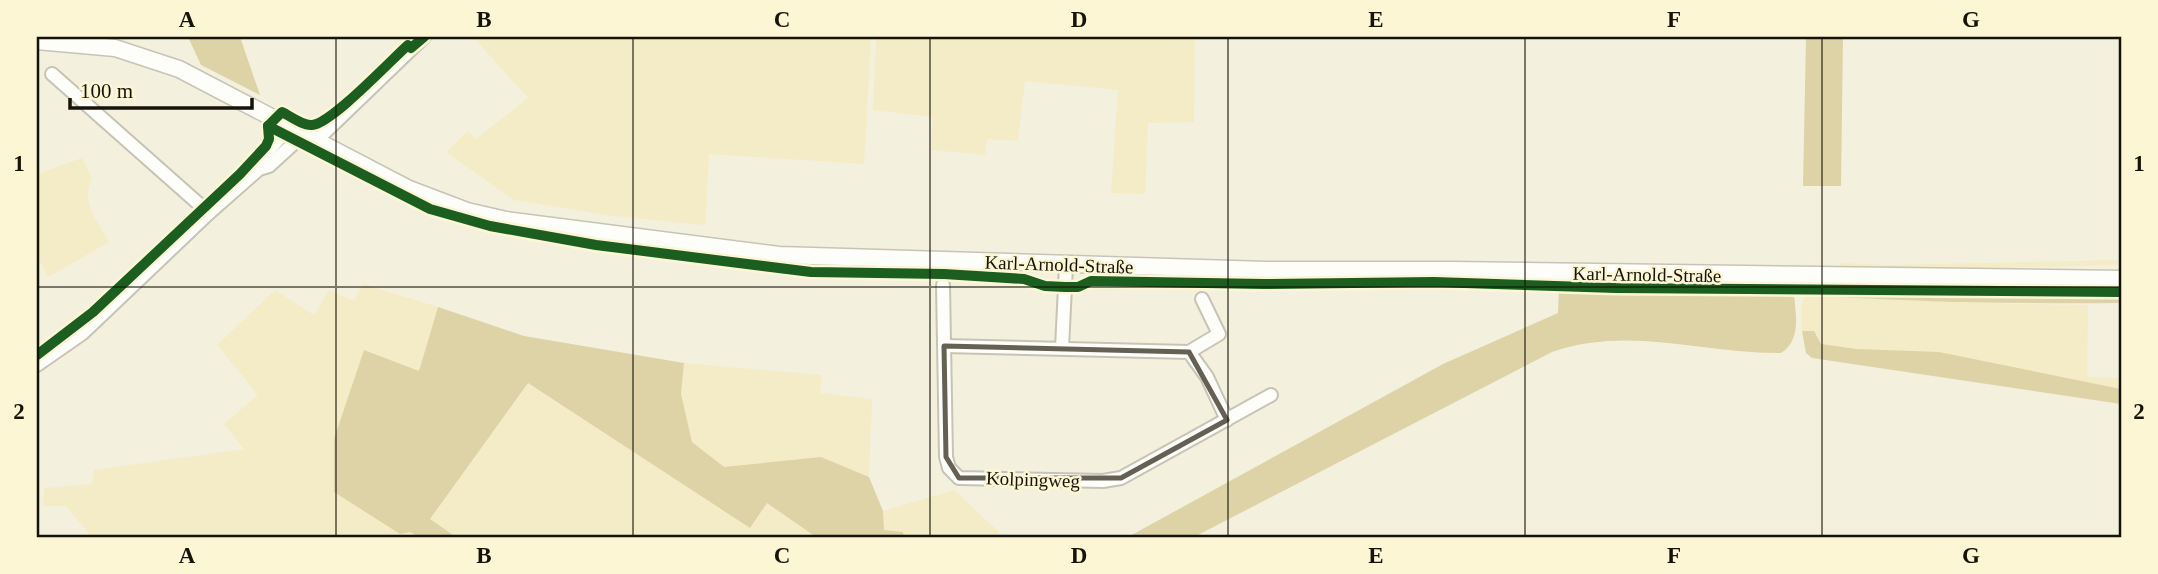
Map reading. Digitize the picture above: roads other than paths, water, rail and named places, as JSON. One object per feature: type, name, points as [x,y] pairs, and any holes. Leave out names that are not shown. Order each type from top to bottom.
[{"type":"main road","name":"Karl-Arnold-Straße","points":[[37,41],[115,48],[178,69],[430,198],[467,211],[506,220],[779,255],[1066,266],[1266,270],[1383,269],[2121,279]]},
{"type":"street","points":[[37,365],[58,352],[105,313],[258,169],[259,161],[304,134],[424,37]]},
{"type":"street","points":[[51,74],[209,213]]},
{"type":"street","points":[[1062,348],[1066,266]]},
{"type":"street","name":"Kolpingweg","points":[[943,285],[946,457],[948,468],[959,478],[1103,481],[1121,478],[1271,395]]},
{"type":"street","points":[[944,346],[1189,352],[1219,334],[1202,299]]},
{"type":"street","points":[[1189,352],[1207,377],[1227,420]]}]
